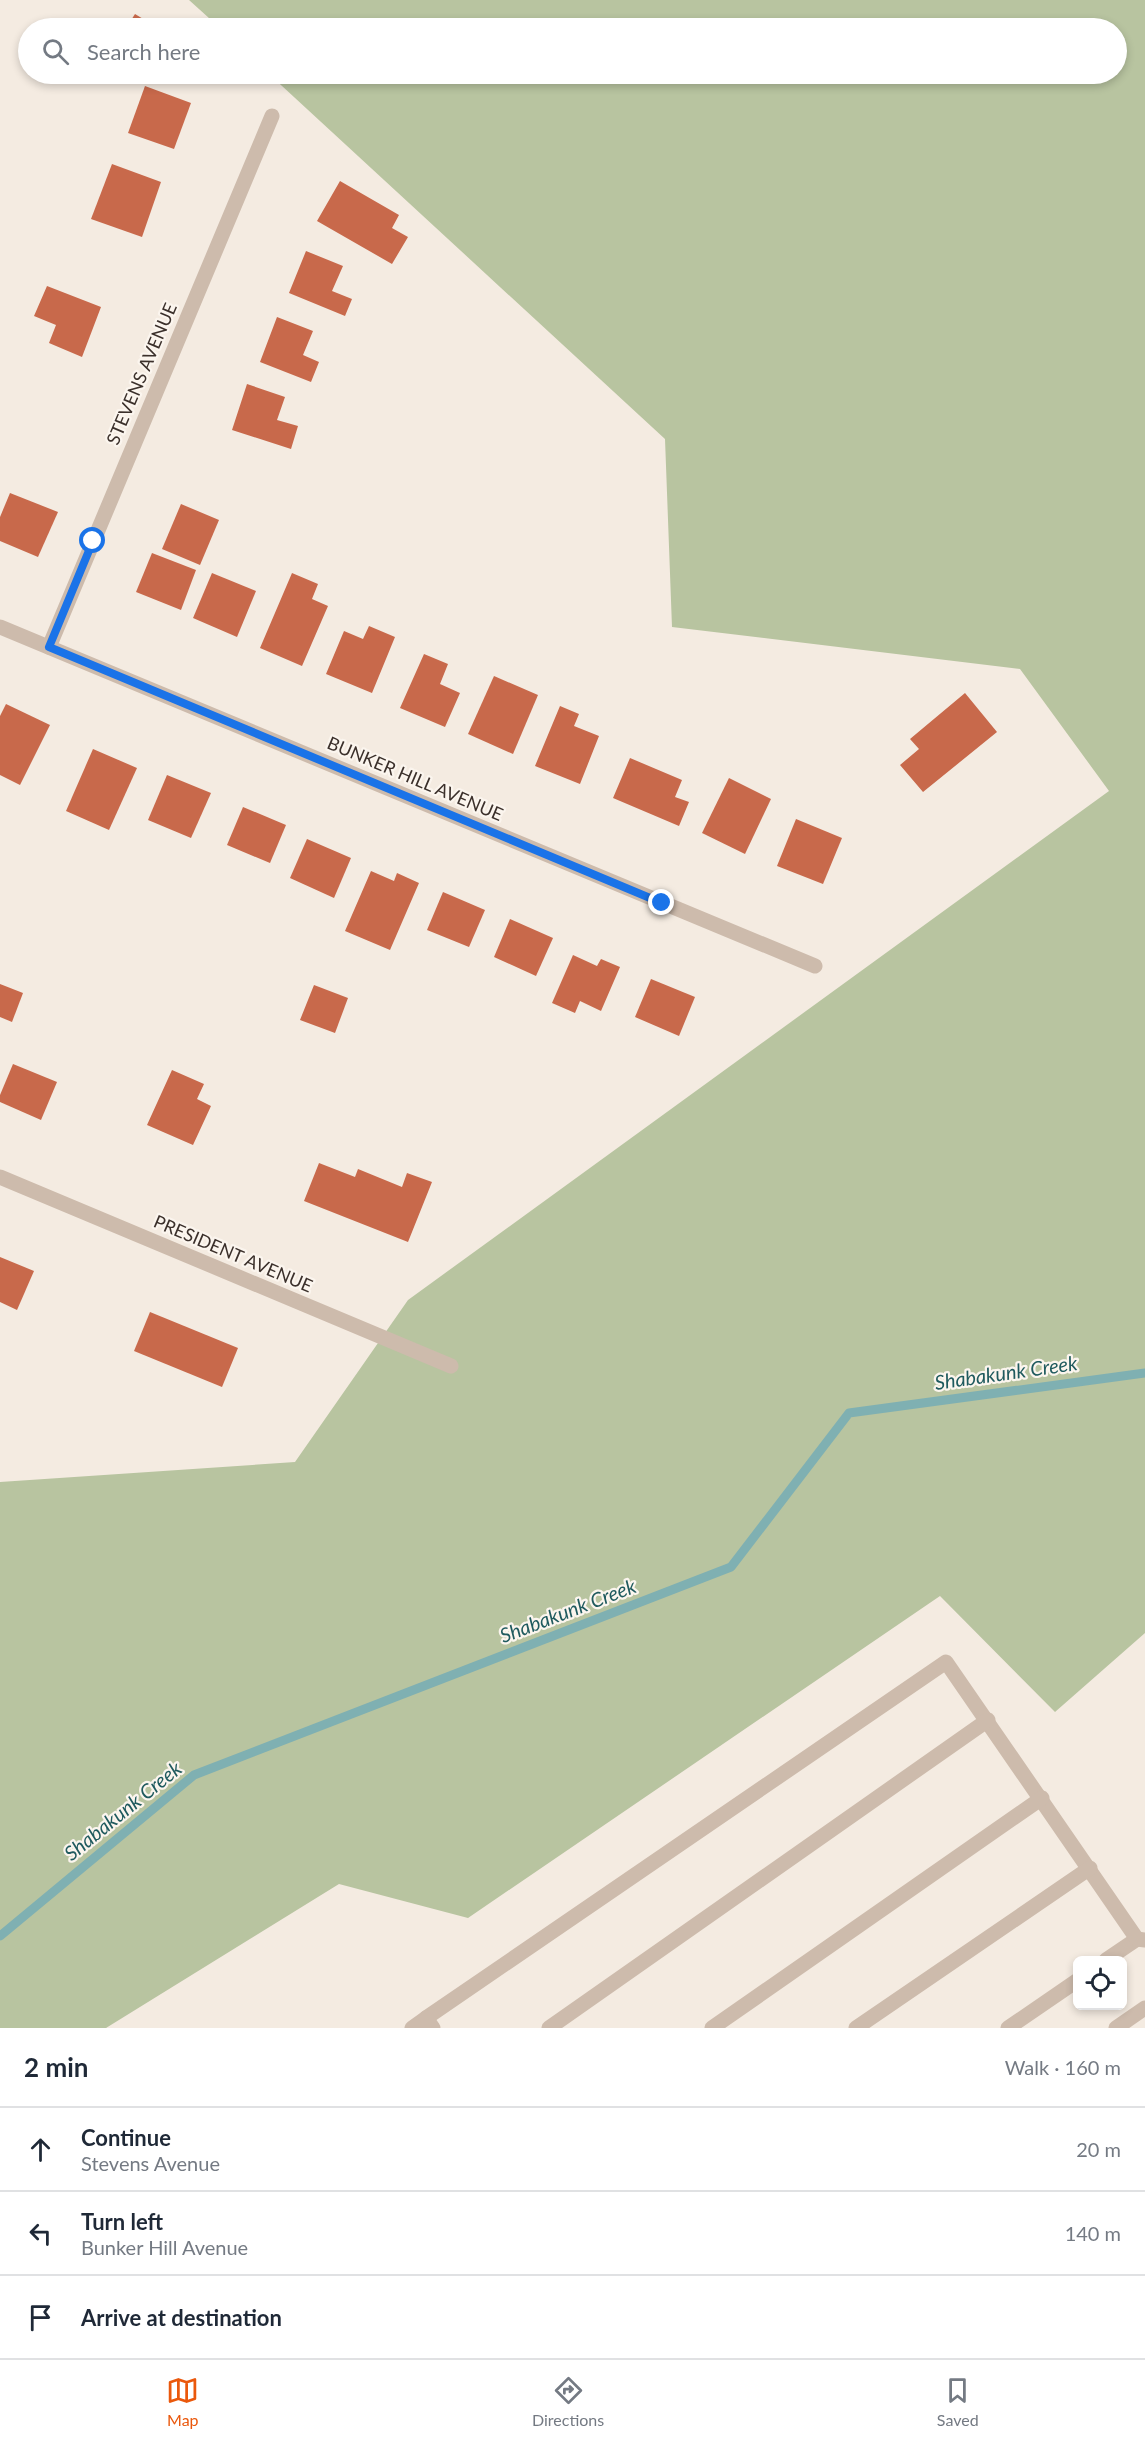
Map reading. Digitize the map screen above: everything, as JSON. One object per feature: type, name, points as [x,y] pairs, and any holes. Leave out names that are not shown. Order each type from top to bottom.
[{"type":"street","name":"STEVENS AVENUE","points":[[49,647],[272,116]]},
{"type":"street","name":"BUNKER HILL AVENUE","points":[[0,627],[815,966]]},
{"type":"street","name":"PRESIDENT AVENUE","points":[[0,1177],[451,1366]]},
{"type":"street","points":[[412,2028],[430,2023],[946,1662],[1141,1939],[1113,1956]]},
{"type":"street","points":[[549,2028],[988,1720]]},
{"type":"street","points":[[712,2028],[1042,1798]]},
{"type":"street","points":[[856,2028],[1090,1868]]},
{"type":"street","points":[[1008,2028],[1073,1983]]},
{"type":"street","points":[[1116,2028],[1145,2008]]},
{"type":"green space","points":[[189,0],[1145,0],[1145,1633],[1055,1712],[940,1596],[468,1918],[339,1884],[106,2028],[0,2028],[0,1482],[295,1462],[408,1300],[1109,791],[1020,669],[672,627],[665,439],[280,84],[1127,84],[1127,18],[209,18]]},
{"type":"building","points":[[145,86],[191,103],[174,149],[128,133]]},
{"type":"building","points":[[112,164],[161,182],[142,237],[91,219]]},
{"type":"building","points":[[340,181],[399,215],[392,228],[408,237],[392,264],[317,221]]},
{"type":"building","points":[[306,251],[343,266],[332,291],[352,299],[345,316],[289,293]]},
{"type":"building","points":[[47,286],[101,307],[82,357],[49,343],[56,325],[34,316]]},
{"type":"building","points":[[277,317],[313,331],[303,355],[319,362],[311,382],[260,362]]},
{"type":"building","points":[[247,384],[285,397],[277,420],[298,426],[291,449],[232,430]]},
{"type":"building","points":[[10,493],[58,512],[38,557],[0,541],[0,517]]},
{"type":"building","points":[[181,504],[219,520],[200,565],[162,549]]},
{"type":"building","points":[[152,553],[196,570],[181,610],[136,592]]},
{"type":"building","points":[[212,573],[256,591],[237,637],[193,618]]},
{"type":"building","points":[[292,573],[318,584],[312,599],[328,606],[302,666],[260,648]]},
{"type":"building","points":[[369,626],[395,637],[372,693],[326,674],[344,631],[363,639]]},
{"type":"building","points":[[424,654],[448,664],[440,684],[460,693],[445,727],[400,708]]},
{"type":"building","points":[[494,676],[538,695],[513,754],[468,734]]},
{"type":"building","points":[[965,693],[997,732],[923,792],[900,765],[919,749],[910,739]]},
{"type":"building","points":[[6,704],[50,725],[20,785],[0,775],[0,716]]},
{"type":"building","points":[[560,706],[579,714],[574,726],[599,736],[580,784],[535,766]]},
{"type":"building","points":[[93,749],[137,768],[109,830],[66,811]]},
{"type":"building","points":[[630,758],[682,780],[675,797],[689,802],[679,826],[613,798]]},
{"type":"building","points":[[167,775],[211,793],[191,838],[148,820]]},
{"type":"building","points":[[729,778],[771,799],[745,854],[702,833]]},
{"type":"building","points":[[243,807],[286,825],[270,863],[227,845]]},
{"type":"building","points":[[796,819],[842,838],[823,884],[777,866]]},
{"type":"building","points":[[307,839],[351,858],[334,898],[290,878]]},
{"type":"building","points":[[371,871],[394,881],[397,873],[419,883],[390,950],[345,931]]},
{"type":"building","points":[[443,892],[485,910],[469,947],[427,930]]},
{"type":"building","points":[[510,919],[553,938],[536,976],[494,957]]},
{"type":"building","points":[[573,955],[597,966],[601,959],[620,967],[601,1011],[580,1001],[575,1013],[552,1003]]},
{"type":"building","points":[[651,979],[695,997],[679,1036],[635,1017]]},
{"type":"building","points":[[0,984],[23,993],[12,1022],[0,1017]]},
{"type":"building","points":[[314,985],[348,998],[335,1033],[300,1020]]},
{"type":"building","points":[[13,1064],[57,1082],[41,1120],[0,1102],[0,1095]]},
{"type":"building","points":[[172,1070],[204,1084],[197,1099],[211,1106],[193,1145],[147,1125]]},
{"type":"building","points":[[319,1163],[355,1177],[358,1169],[402,1187],[407,1173],[432,1182],[408,1242],[304,1201]]},
{"type":"building","points":[[0,1257],[34,1271],[17,1310],[0,1302]]},
{"type":"building","points":[[150,1312],[238,1348],[222,1387],[134,1351]]},
{"type":"waterway","name":"Shabakunk Creek","points":[[0,1936],[194,1775],[731,1567],[849,1413],[1145,1373]]},
{"type":"route","points":[[93,541],[49,647],[662,903]]}]
